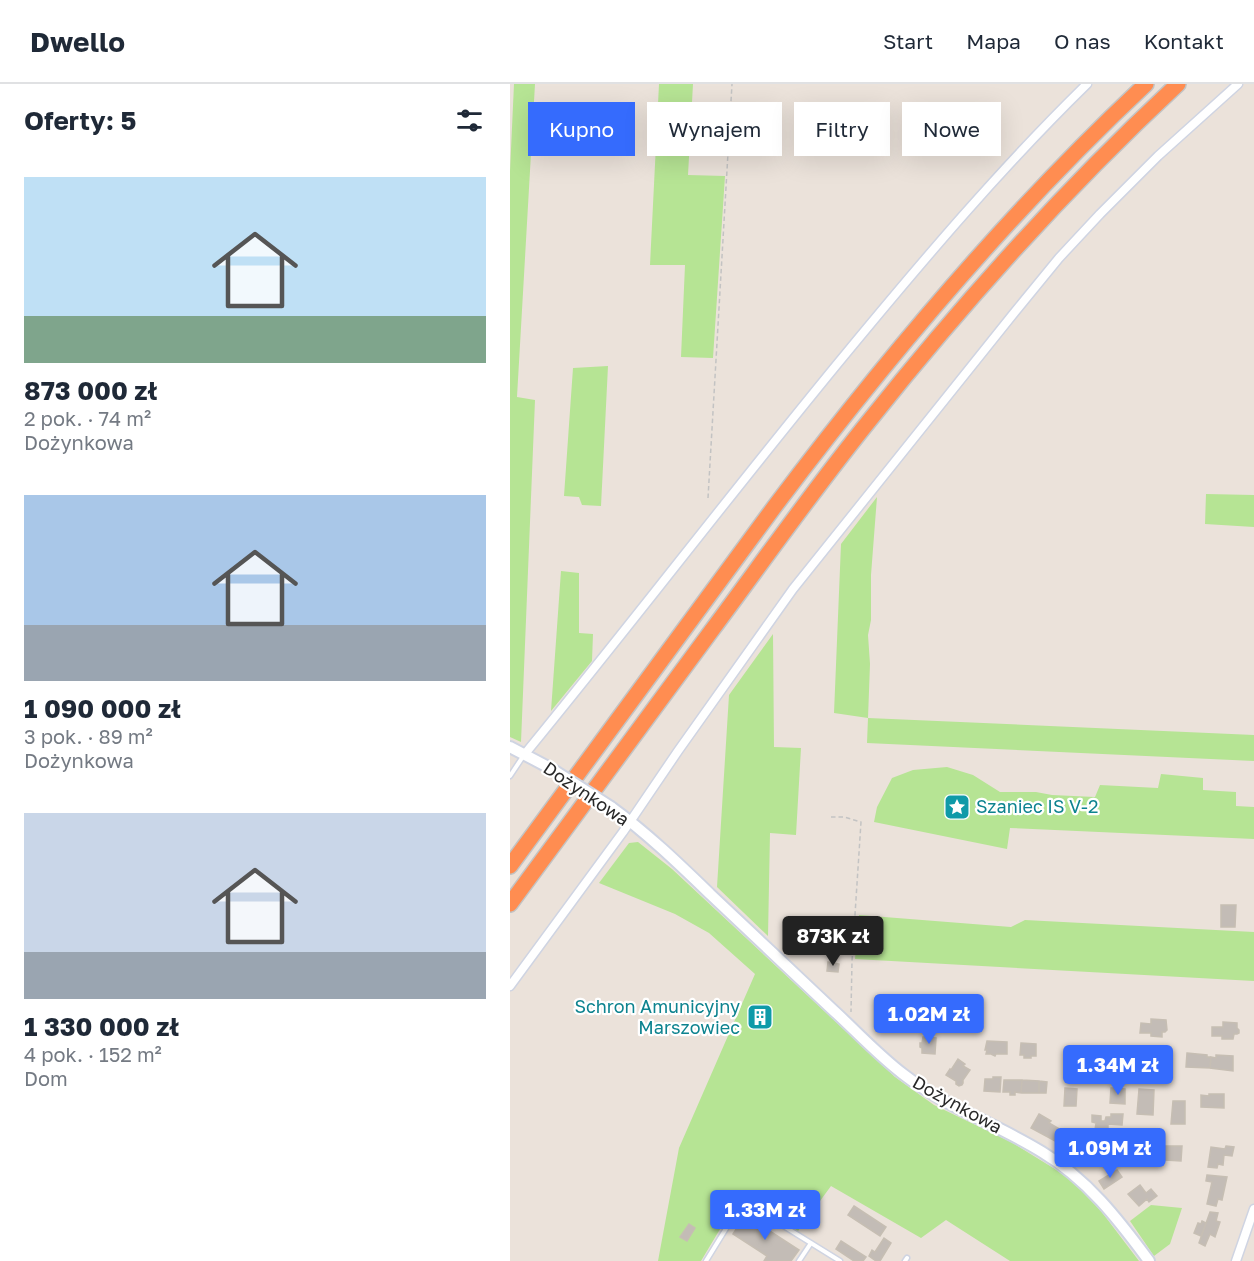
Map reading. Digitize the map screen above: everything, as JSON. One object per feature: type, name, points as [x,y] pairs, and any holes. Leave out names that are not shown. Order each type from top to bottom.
[{"type":"highway","points":[[510,866],[818,448],[897,349],[1008,224],[1092,136],[1146,84]]},
{"type":"highway","points":[[510,904],[814,492],[892,392],[1046,217],[1178,84]]},
{"type":"street","points":[[524,754],[884,308],[1002,172],[1087,84]]},
{"type":"street","points":[[510,986],[630,822],[793,589],[1014,313],[1059,258],[1100,214],[1158,156],[1238,84]]},
{"type":"street","name":"Dożynkowa","points":[[510,747],[550,768],[611,807],[630,822],[915,1084],[1042,1152],[1085,1183],[1105,1204],[1149,1261]]},
{"type":"street","points":[[1236,1261],[1254,1209]]},
{"type":"lane","points":[[510,776],[524,754]]},
{"type":"lane","points":[[705,1261],[743,1201],[811,1243],[832,1259],[840,1261]]},
{"type":"lane","points":[[799,1261],[811,1243]]},
{"type":"path","points":[[708,498],[732,84]]},
{"type":"path","points":[[831,817],[844,817],[861,822],[851,989],[852,1028]]},
{"type":"green space","points":[[514,84],[535,84],[534,102],[528,102],[528,156],[531,156],[517,397],[535,400],[521,742],[510,737],[510,171]]},
{"type":"green space","points":[[659,84],[693,84],[692,102],[658,102]]},
{"type":"green space","points":[[655,156],[689,156],[688,175],[725,176],[713,358],[681,357],[685,265],[650,265]]},
{"type":"green space","points":[[608,366],[601,506],[582,505],[579,497],[564,496],[573,368]]},
{"type":"green space","points":[[1206,494],[1254,495],[1254,527],[1205,524]]},
{"type":"green space","points":[[877,497],[871,575],[871,620],[868,635],[870,664],[868,718],[834,713],[841,544]]},
{"type":"green space","points":[[561,571],[579,573],[579,633],[593,634],[592,661],[551,711]]},
{"type":"green space","points":[[773,634],[774,747],[801,748],[796,835],[770,833],[768,936],[717,887],[729,695]]},
{"type":"green space","points":[[868,718],[1254,735],[1254,761],[867,743]]},
{"type":"green space","points":[[947,767],[973,775],[1000,792],[1036,792],[1095,797],[1100,785],[1158,788],[1161,774],[1203,778],[1203,790],[1236,792],[1236,806],[1254,807],[1254,839],[1010,828],[1007,849],[874,822],[877,807],[892,778],[913,770]]},
{"type":"green space","points":[[638,842],[672,869],[895,1077],[934,1105],[1011,1142],[1063,1174],[1101,1211],[1139,1261],[1010,1261],[946,1220],[921,1238],[831,1186],[798,1231],[741,1194],[701,1261],[658,1261],[679,1148],[755,974],[709,933],[675,914],[599,883],[629,843]]},
{"type":"green space","points":[[859,915],[1011,927],[1025,920],[1254,932],[1254,981],[855,959]]},
{"type":"green space","points":[[1151,1205],[1182,1208],[1170,1244],[1154,1256],[1130,1221]]},
{"type":"building","points":[[1221,905],[1236,905],[1235,927],[1221,927]]},
{"type":"building","points":[[828,962],[839,964],[838,972],[827,971]]},
{"type":"building","name":"Schron Amunicyjny Marszowiec","points":[[761,1005],[770,1010],[759,1029],[751,1024]]},
{"type":"building","points":[[1151,1019],[1166,1020],[1167,1030],[1162,1032],[1162,1037],[1151,1036],[1151,1033],[1140,1033],[1141,1023],[1151,1024]]},
{"type":"building","points":[[1223,1022],[1237,1023],[1239,1033],[1234,1034],[1233,1039],[1212,1036],[1212,1027],[1223,1027]]},
{"type":"building","points":[[923,1037],[936,1038],[935,1054],[922,1053],[920,1043]]},
{"type":"building","points":[[987,1041],[1007,1042],[1007,1054],[996,1054],[995,1056],[986,1054]]},
{"type":"building","points":[[1021,1043],[1036,1044],[1036,1056],[1024,1058],[1024,1055],[1020,1055]]},
{"type":"building","points":[[1118,1051],[1130,1052],[1129,1071],[1117,1070]]},
{"type":"building","points":[[1187,1053],[1211,1057],[1210,1068],[1186,1067]]},
{"type":"building","points":[[1216,1055],[1233,1056],[1233,1071],[1210,1068],[1211,1057],[1216,1058]]},
{"type":"building","points":[[958,1059],[970,1070],[962,1085],[959,1086],[956,1081],[946,1075]]},
{"type":"building","points":[[993,1077],[1001,1077],[1000,1092],[984,1091],[985,1079],[993,1079]]},
{"type":"building","points":[[1004,1080],[1022,1080],[1021,1093],[1015,1092],[1015,1095],[1010,1095],[1010,1092],[1003,1092]]},
{"type":"building","points":[[1022,1080],[1039,1081],[1039,1093],[1021,1093]]},
{"type":"building","points":[[1039,1081],[1047,1082],[1046,1093],[1039,1093]]},
{"type":"building","points":[[1065,1088],[1077,1089],[1076,1106],[1064,1106]]},
{"type":"building","points":[[1111,1088],[1125,1089],[1125,1104],[1110,1103]]},
{"type":"building","points":[[1139,1089],[1154,1090],[1153,1115],[1137,1114]]},
{"type":"building","points":[[1209,1094],[1224,1094],[1224,1108],[1201,1107],[1201,1095],[1209,1096]]},
{"type":"building","points":[[1173,1101],[1185,1101],[1185,1124],[1171,1124]]},
{"type":"building","points":[[1039,1114],[1063,1131],[1057,1142],[1031,1128]]},
{"type":"building","points":[[1111,1114],[1123,1114],[1122,1125],[1108,1124],[1108,1130],[1095,1130],[1096,1123],[1092,1122],[1092,1115],[1101,1116],[1101,1121],[1105,1121],[1106,1117],[1111,1117]]},
{"type":"building","points":[[1073,1138],[1092,1141],[1080,1158],[1065,1147]]},
{"type":"building","points":[[1165,1146],[1182,1146],[1181,1161],[1165,1160]]},
{"type":"building","points":[[1226,1146],[1234,1147],[1232,1156],[1224,1155],[1223,1165],[1218,1164],[1217,1168],[1208,1167],[1211,1147],[1225,1149]]},
{"type":"building","points":[[1104,1148],[1116,1159],[1106,1169],[1094,1159]]},
{"type":"building","points":[[1117,1170],[1122,1177],[1104,1189],[1099,1181]]},
{"type":"building","points":[[1207,1175],[1227,1177],[1222,1200],[1218,1199],[1216,1206],[1207,1204],[1212,1182],[1206,1181]]},
{"type":"building","points":[[1140,1185],[1146,1193],[1151,1189],[1157,1196],[1149,1202],[1147,1199],[1139,1206],[1128,1194]]},
{"type":"building","points":[[854,1206],[886,1227],[880,1236],[848,1215]]},
{"type":"building","points":[[1210,1212],[1218,1213],[1216,1221],[1220,1222],[1215,1237],[1210,1234],[1205,1246],[1199,1243]]},
{"type":"building","points":[[745,1215],[799,1250],[791,1261],[764,1261],[767,1256],[733,1234]]},
{"type":"building","points":[[1202,1221],[1206,1223],[1201,1236],[1194,1233],[1198,1223],[1201,1224]]},
{"type":"building","points":[[689,1224],[695,1228],[687,1241],[680,1237]]},
{"type":"building","points":[[884,1238],[891,1243],[880,1261],[876,1261],[869,1256],[872,1250],[875,1252]]},
{"type":"building","points":[[841,1241],[866,1257],[863,1261],[854,1261],[836,1249]]},
{"type":"place","name":"Szaniec IS V-2","points":[[957,807]]},
{"type":"place","name":"Schron Amunicyjny Marszowiec","points":[[760,1017]]}]
